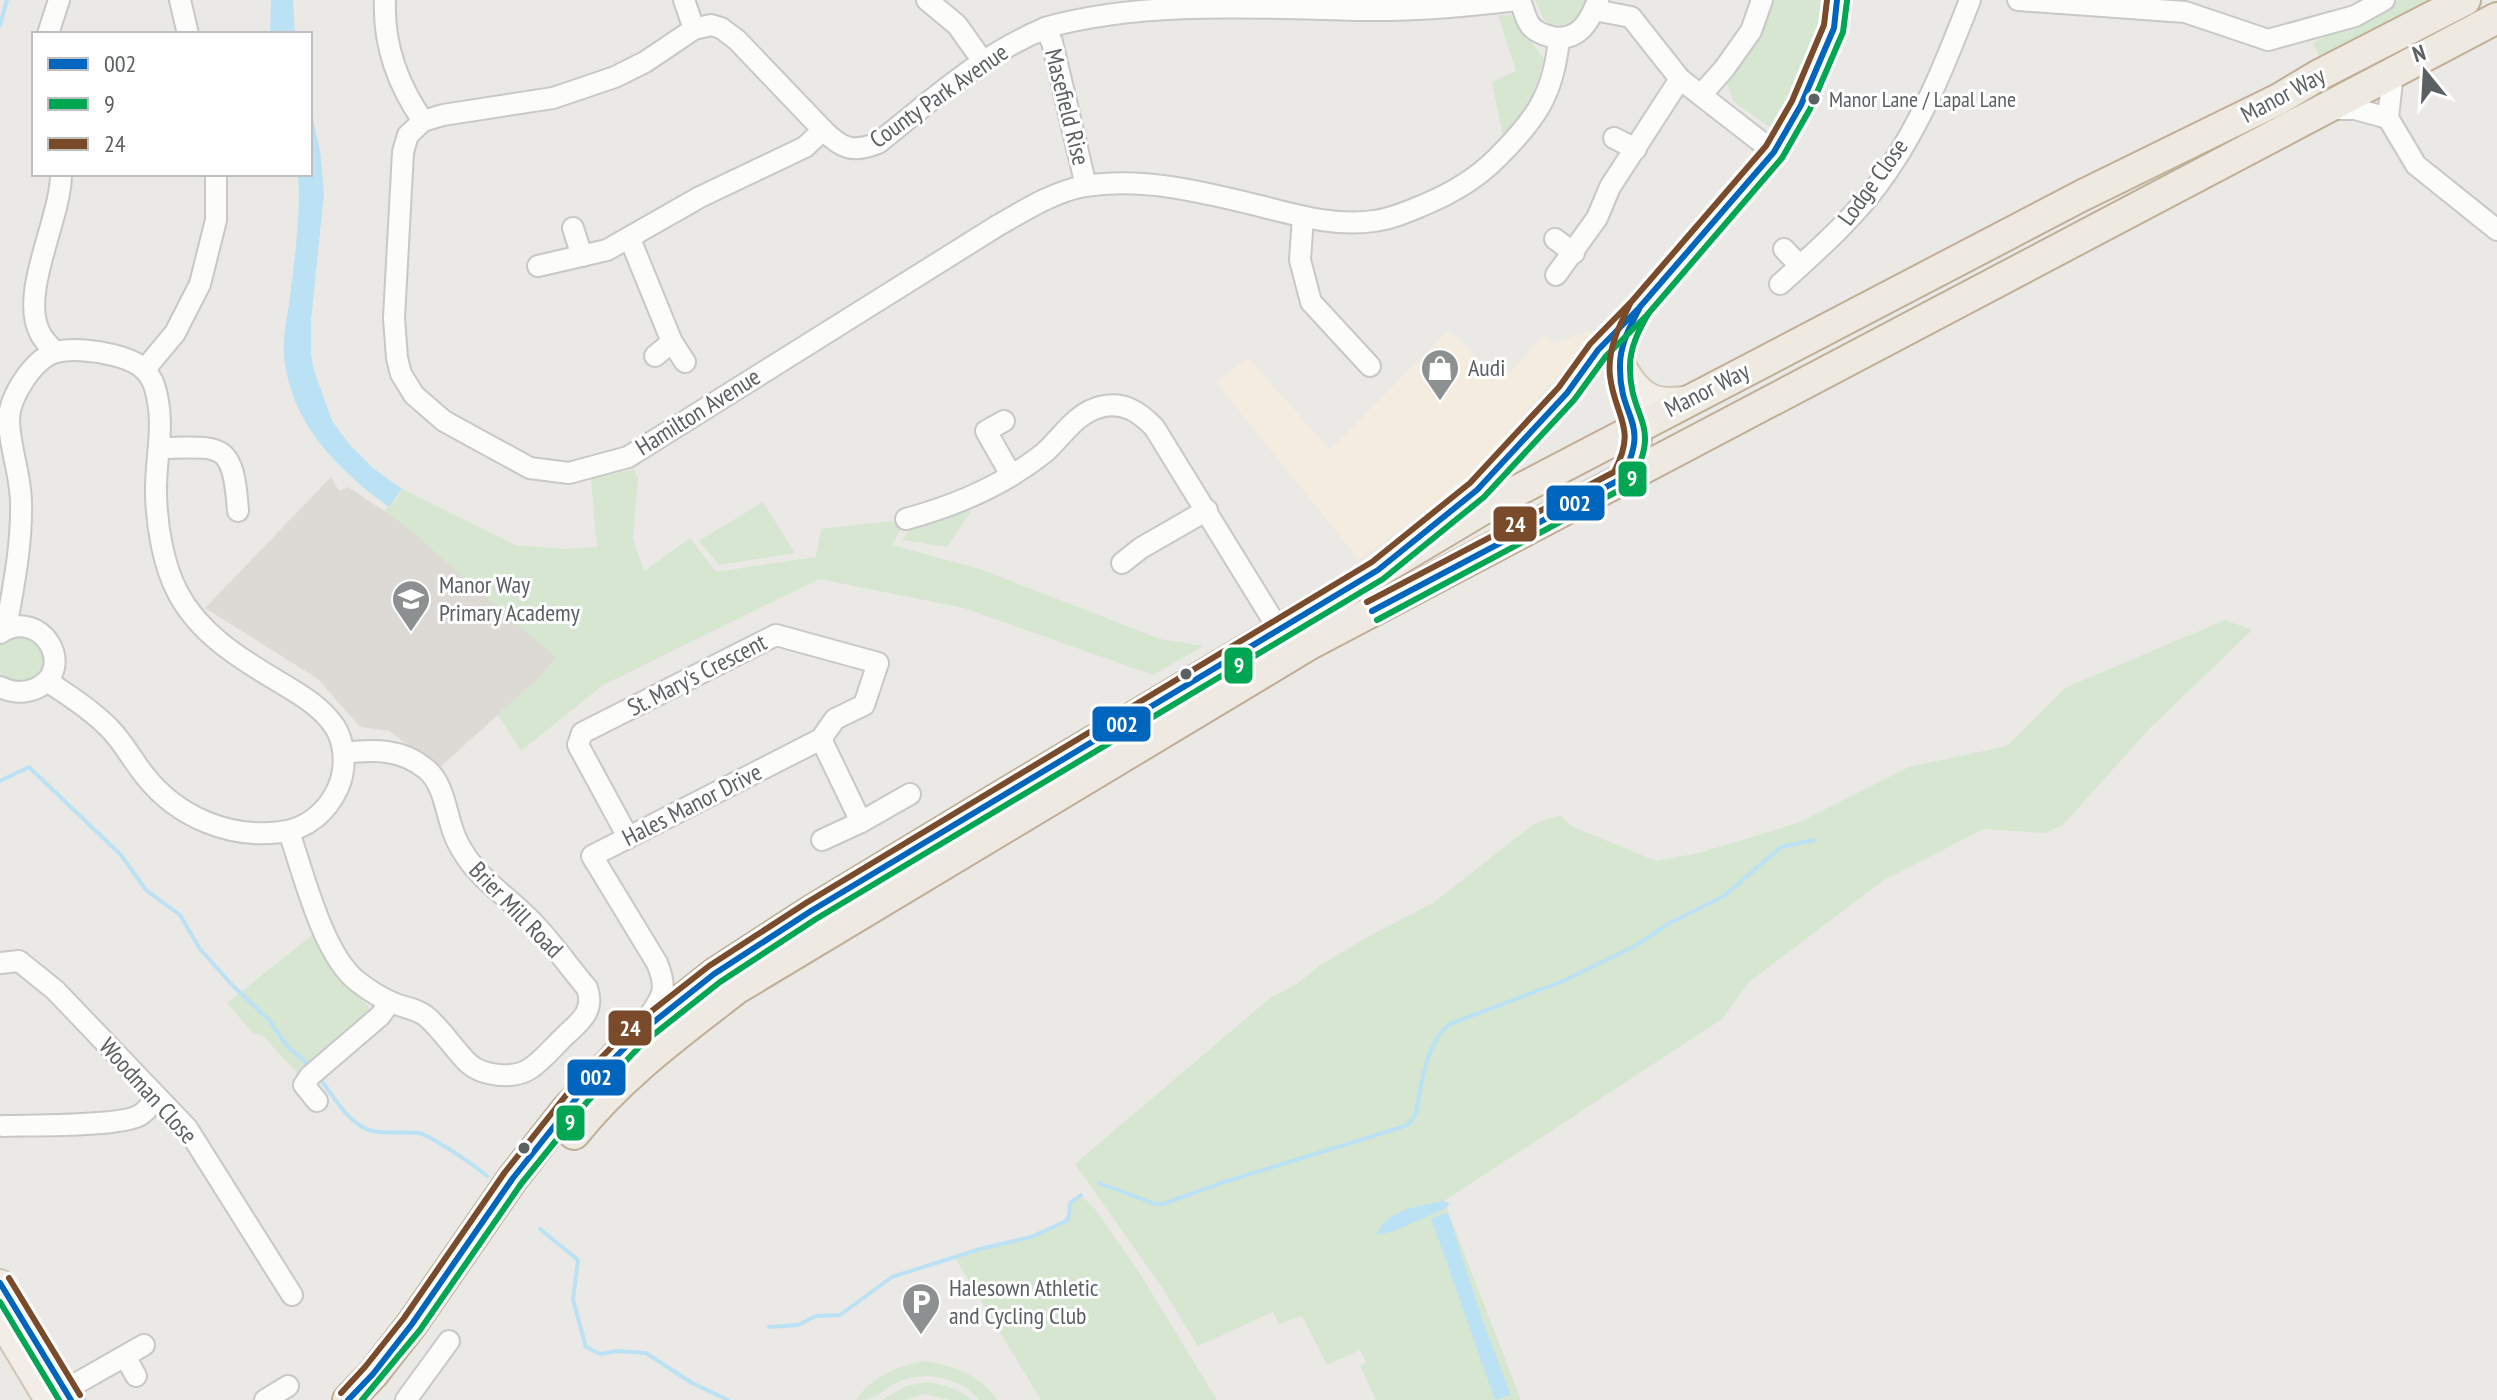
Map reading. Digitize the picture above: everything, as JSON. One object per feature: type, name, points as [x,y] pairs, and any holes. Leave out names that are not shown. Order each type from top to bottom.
[{"type":"highway","name":"Manor Way","points":[[348,1400],[412,1324],[522,1166],[599,1072],[636,1036],[714,974],[824,903],[1488,506],[2081,196],[2279,99],[2465,0]]},
{"type":"highway","name":"Manor Way","points":[[374,1400],[412,1358],[524,1195],[588,1116],[651,1055],[736,989],[1310,644],[2497,18]]},
{"type":"main road","points":[[1378,570],[1477,490],[1567,393],[1623,322],[1639,308],[1774,152],[1801,105],[1834,28],[1837,0]]},
{"type":"main road","points":[[1621,479],[1635,451],[1637,426],[1620,376],[1620,362],[1624,339],[1639,308]]},
{"type":"main road","points":[[1589,362],[1605,356],[1620,362],[1638,390],[1651,399],[1692,399]]},
{"type":"main road","points":[[0,1283],[61,1397]]},
{"type":"main road","points":[[0,1320],[29,1368],[61,1397]]},
{"type":"street","points":[[49,32],[59,0]]},
{"type":"street","points":[[180,0],[188,32]]},
{"type":"street","points":[[385,0],[385,24],[393,63],[408,99],[423,121],[443,115],[553,98],[645,62],[694,29],[711,25],[737,40],[823,130],[805,147],[700,197],[607,250],[538,266]]},
{"type":"street","points":[[684,0],[694,29]]},
{"type":"street","points":[[927,0],[957,25],[982,60]]},
{"type":"street","points":[[1519,0],[1530,24],[1542,34],[1559,38],[1574,36],[1584,28],[1596,5],[1631,17],[1680,79],[1774,152]]},
{"type":"street","name":"County Park Avenue","points":[[823,130],[836,143],[849,148],[861,150],[878,143],[982,60],[1045,28],[1098,10],[1149,4],[1294,3],[1366,10],[1444,9],[1519,0]]},
{"type":"street","points":[[1701,95],[1751,31],[1762,0]]},
{"type":"street","name":"Lodge Close","points":[[1780,284],[1837,233],[1887,173],[1945,65],[1970,0]]},
{"type":"street","points":[[2018,0],[2185,12],[2268,40],[2355,16],[2384,0]]},
{"type":"street","name":"Masefield Rise","points":[[1045,28],[1052,42],[1086,186]]},
{"type":"street","name":"Hamilton Avenue","points":[[423,121],[408,135],[403,152],[394,318],[401,374],[414,395],[444,421],[530,468],[569,473],[628,457],[997,226],[1045,199],[1086,186],[1150,185],[1195,190],[1303,217],[1346,223],[1401,215],[1444,197],[1487,168],[1524,131],[1544,100],[1556,68],[1559,38]]},
{"type":"street","points":[[2393,72],[2388,118],[2416,165],[2497,230]]},
{"type":"street","points":[[1556,275],[1597,218],[1610,187],[1680,79]]},
{"type":"street","points":[[2326,109],[2355,109],[2388,118]]},
{"type":"street","points":[[1614,138],[1636,149]]},
{"type":"street","points":[[55,352],[39,332],[35,299],[61,176]]},
{"type":"street","points":[[145,369],[175,333],[200,284],[216,220],[216,176]]},
{"type":"street","points":[[1303,217],[1300,260],[1311,302],[1370,366]]},
{"type":"street","points":[[573,228],[582,256]]},
{"type":"street","points":[[630,239],[672,342],[685,362]]},
{"type":"street","points":[[1555,239],[1574,253]]},
{"type":"street","points":[[1784,249],[1800,266]]},
{"type":"street","points":[[655,356],[672,342]]},
{"type":"street","points":[[3,690],[25,692],[47,681],[54,662],[50,643],[43,635],[26,626],[3,631],[18,556],[21,502],[8,419],[13,399],[27,373],[55,352],[89,351],[132,360],[145,369],[154,384],[162,418],[156,494],[158,518],[165,558],[178,593],[192,615],[215,640],[318,706],[337,730],[344,753],[340,783],[328,806],[310,823],[289,832],[242,833],[205,822],[188,815],[148,780],[115,734],[90,709],[47,681]]},
{"type":"street","points":[[906,519],[948,507],[1011,475],[1044,453],[1084,414],[1102,406],[1133,408],[1154,427],[1279,630]]},
{"type":"street","points":[[987,427],[1011,475]]},
{"type":"street","points":[[159,448],[213,448],[224,453],[233,466],[238,511]]},
{"type":"street","points":[[1122,563],[1136,542],[1207,510]]},
{"type":"street","name":"St. Mary's Crescent","points":[[628,837],[578,745],[582,733],[776,635],[878,663],[864,705],[835,719],[821,739]]},
{"type":"street","points":[[821,739],[861,822]]},
{"type":"street","name":"Hales Manor Drive","points":[[636,1036],[664,992],[664,979],[592,856],[821,739]]},
{"type":"street","name":"Brier Mill Road","points":[[344,753],[369,750],[392,752],[417,762],[435,777],[455,838],[470,866],[537,927],[587,988],[590,997],[589,1009],[582,1020],[529,1070],[512,1075],[494,1074],[470,1065],[442,1030],[422,1013],[390,1002]]},
{"type":"street","points":[[822,840],[910,794]]},
{"type":"street","points":[[289,832],[322,927],[339,961],[354,979],[390,1002],[380,1016],[304,1085],[317,1101]]},
{"type":"street","name":"Woodman Close","points":[[0,963],[19,961],[55,990],[187,1128],[292,1295]]},
{"type":"street","points":[[657,963],[687,978],[714,974]]},
{"type":"street","points":[[3,1126],[133,1119],[144,1113],[157,1097]]},
{"type":"street","points":[[406,1400],[449,1341]]},
{"type":"street","points":[[61,1397],[144,1345]]},
{"type":"street","points":[[0,1347],[17,1356],[29,1368]]},
{"type":"street","points":[[125,1356],[136,1376]]},
{"type":"street","points":[[265,1400],[288,1386]]},
{"type":"shaded area","points":[[1449,330],[1490,370],[1498,363],[1509,373],[1544,336],[1555,344],[1590,330],[1592,336],[1467,479],[1359,560],[1216,382],[1248,358],[1330,450]]},
{"type":"shaded area","name":"Manor Way Primary Academy","points":[[331,477],[339,491],[348,487],[402,523],[610,595],[540,677],[439,768],[389,731],[360,727],[318,679],[205,608]]},
{"type":"green space","points":[[1535,0],[1590,0],[1572,22],[1554,27],[1544,19]]},
{"type":"green space","points":[[1770,0],[1825,0],[1805,68],[1771,128],[1733,101],[1727,83],[1763,28]]},
{"type":"green space","points":[[2399,0],[2431,0],[2320,58],[2313,43]]},
{"type":"green space","points":[[1498,15],[1511,15],[1544,59],[1532,100],[1503,137],[1492,82],[1516,71]]},
{"type":"green space","points":[[634,469],[638,478],[633,539],[644,571],[690,538],[716,572],[816,557],[821,529],[891,521],[901,528],[892,545],[980,569],[1160,639],[1203,646],[1153,675],[964,608],[819,579],[603,685],[521,751],[498,715],[556,658],[402,523],[384,511],[397,499],[402,489],[515,545],[565,549],[597,547],[591,479]]},
{"type":"green space","points":[[763,502],[795,553],[719,565],[699,541]]},
{"type":"green space","points":[[976,503],[947,547],[902,540],[913,524]]},
{"type":"green space","points":[[2225,620],[2252,630],[2149,729],[2063,825],[2045,833],[1984,829],[1884,880],[1749,982],[1722,1019],[1444,1201],[1521,1400],[1376,1400],[1360,1366],[1366,1362],[1360,1350],[1327,1365],[1302,1316],[1279,1324],[1273,1312],[1198,1346],[1161,1286],[1075,1164],[1270,998],[1297,984],[1319,966],[1369,936],[1433,903],[1534,824],[1560,815],[1573,827],[1656,861],[1699,853],[1798,823],[1909,767],[2007,746],[2065,688]]},
{"type":"green space","points":[[13,634],[37,638],[48,660],[34,680],[28,683],[14,683],[0,672],[0,645]]},
{"type":"green space","points":[[315,933],[331,969],[372,1010],[301,1077],[262,1035],[253,1033],[227,1003]]},
{"type":"green space","points":[[1081,1195],[1095,1209],[1139,1272],[1217,1400],[1041,1400],[955,1258],[1031,1237],[1065,1221],[1069,1216],[1070,1203]]},
{"type":"green space","points":[[924,1361],[965,1373],[982,1384],[997,1400],[979,1400],[972,1392],[954,1382],[923,1376],[902,1380],[876,1396],[856,1400],[870,1384],[886,1373]]},
{"type":"green space","points":[[925,1382],[950,1387],[972,1400],[951,1400],[925,1394],[903,1400],[882,1400],[904,1387]]},
{"type":"water","points":[[271,0],[293,0],[295,32],[270,32]]},
{"type":"water","points":[[312,115],[320,150],[324,193],[311,321],[311,355],[332,421],[374,469],[402,489],[389,507],[352,477],[320,443],[296,403],[288,381],[284,342],[299,204],[298,176],[312,176]]},
{"type":"water","points":[[1443,1201],[1450,1203],[1446,1208],[1399,1229],[1376,1234],[1396,1214]]},
{"type":"water","points":[[1448,1213],[1482,1319],[1511,1395],[1495,1400],[1431,1218]]},
{"type":"waterway","points":[[0,25],[7,0]]},
{"type":"waterway","points":[[0,781],[29,767],[121,855],[146,890],[180,915],[200,949],[269,1020],[287,1046],[310,1066]]},
{"type":"waterway","points":[[1099,1183],[1155,1204],[1163,1204],[1402,1127],[1410,1123],[1415,1115],[1430,1053],[1450,1024],[1563,981],[1635,946],[1670,923],[1724,896],[1781,847],[1814,840]]},
{"type":"waterway","points":[[318,1076],[340,1107],[361,1126],[379,1132],[425,1135],[487,1176]]},
{"type":"waterway","points":[[769,1327],[798,1325],[816,1316],[840,1315],[892,1277],[980,1249],[1031,1237],[1066,1221],[1070,1203],[1081,1195]]},
{"type":"waterway","points":[[540,1229],[578,1260],[573,1300],[586,1347],[600,1354],[617,1351],[646,1353],[692,1383],[728,1400]]},
{"type":"transit line","name":"24","points":[[341,1393],[404,1318],[505,1172],[571,1089],[630,1028],[709,966],[806,903],[1372,562],[1470,483],[1559,387],[1590,344],[1632,301],[1766,146],[1792,101],[1824,25],[1827,0]]},
{"type":"transit line","name":"002","points":[[348,1400],[412,1324],[513,1178],[579,1095],[636,1036],[714,974],[811,911],[1378,570],[1477,490],[1567,393],[1598,350],[1639,308],[1774,152],[1801,105],[1834,28],[1837,0]]},
{"type":"transit line","name":"9","points":[[362,1400],[420,1330],[521,1184],[587,1102],[643,1043],[720,982],[816,919],[1383,579],[1484,497],[1574,400],[1606,356],[1647,315],[1782,158],[1810,109],[1843,32],[1847,1]]},
{"type":"transit line","name":"24","points":[[1367,602],[1614,472],[1621,457],[1625,433],[1610,376],[1610,357],[1630,304]]},
{"type":"transit line","name":"002","points":[[1372,611],[1621,479],[1630,460],[1634,432],[1621,386],[1620,361],[1625,338],[1639,309]]},
{"type":"transit line","name":"9","points":[[1377,620],[1629,485],[1639,464],[1645,435],[1631,384],[1630,359],[1648,314]]},
{"type":"transit line","name":"24","points":[[9,1278],[80,1395]]},
{"type":"transit line","name":"002","points":[[0,1283],[71,1400]]},
{"type":"transit line","name":"9","points":[[0,1302],[59,1400]]},
{"type":"place","name":"Manor Lane / Lapal Lane","points":[[1814,99]]},
{"type":"place","name":"Audi","points":[[1440,402]]},
{"type":"place","name":"Manor Way Primary Academy","points":[[411,633]]},
{"type":"place","name":"Halesown Athletic and Cycling Club","points":[[921,1336]]}]
